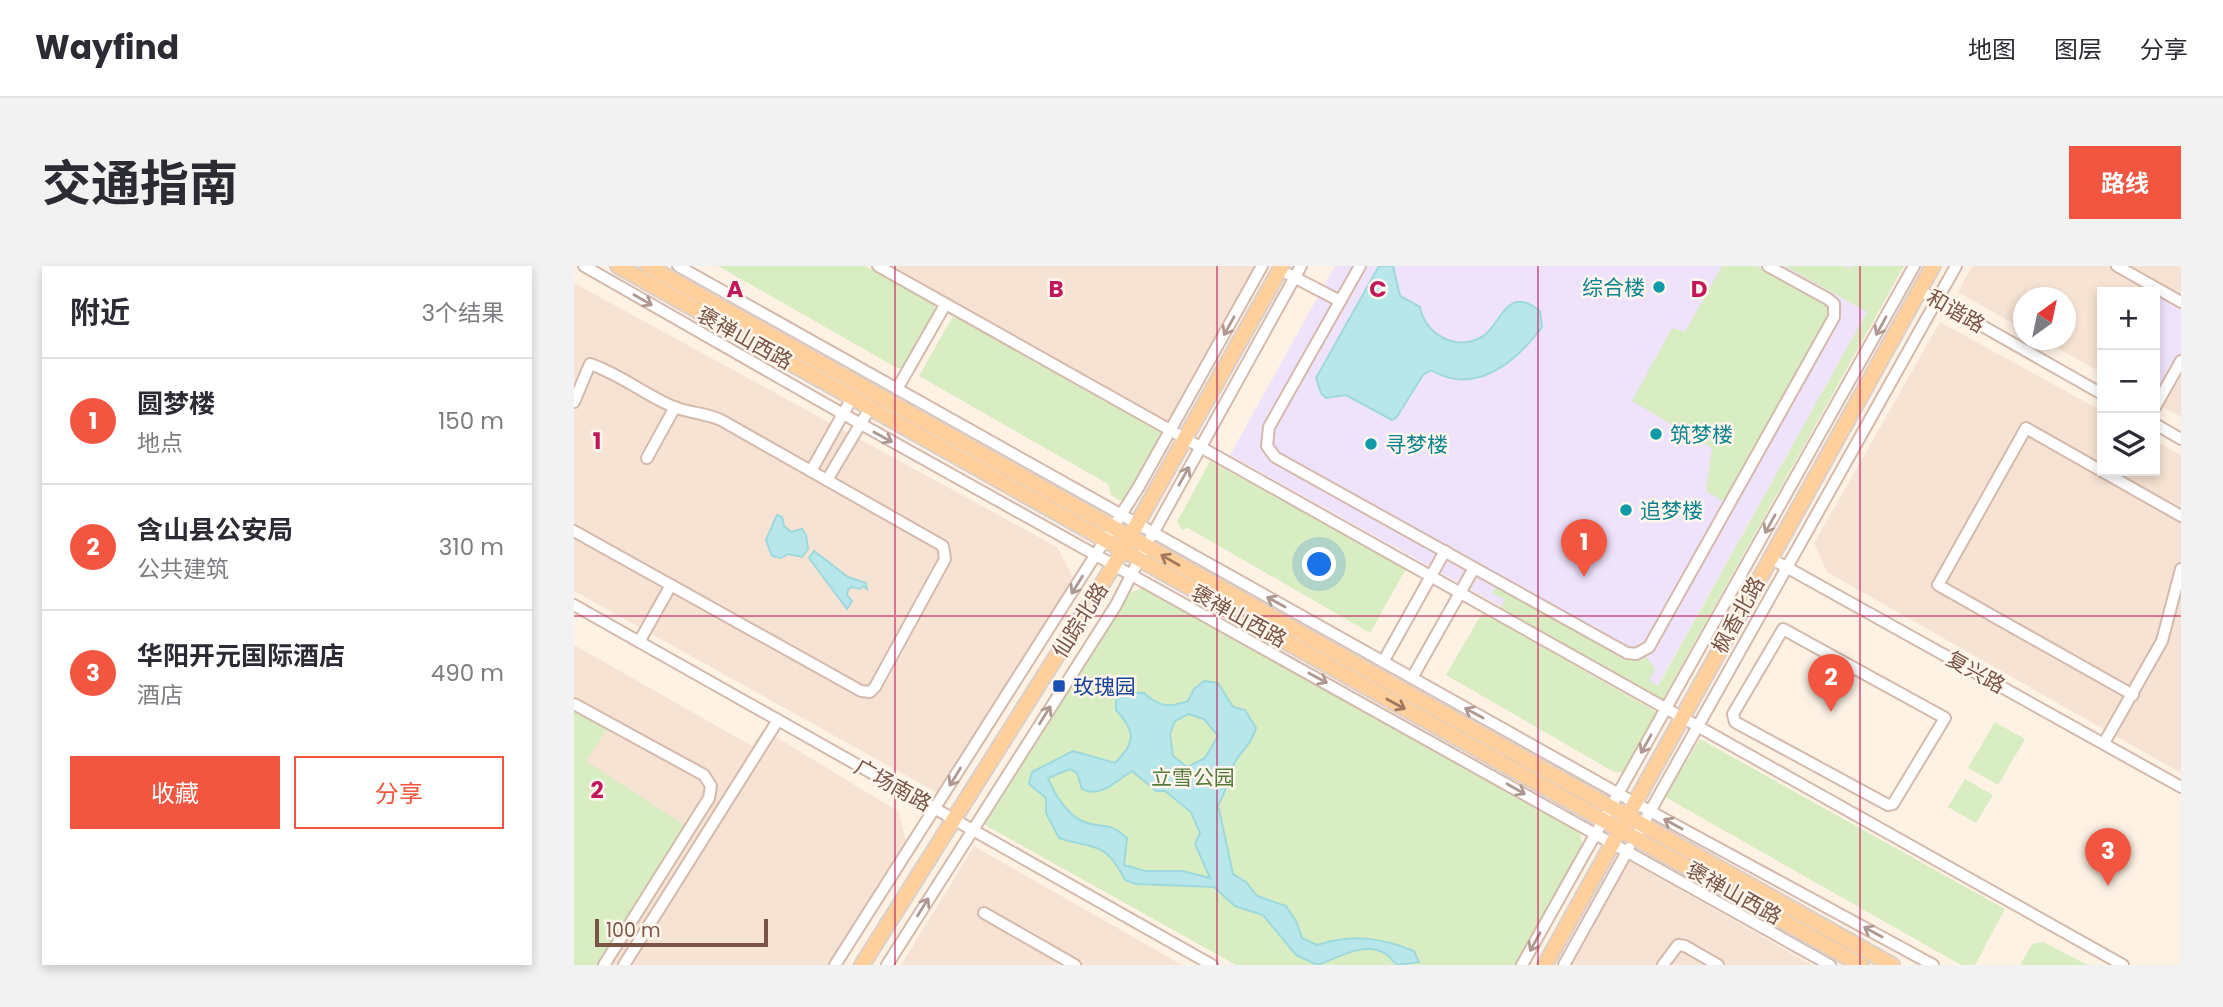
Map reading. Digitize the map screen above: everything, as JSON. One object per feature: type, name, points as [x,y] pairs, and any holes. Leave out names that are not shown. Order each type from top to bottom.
[{"type":"main road","name":"褒禅山西路","points":[[618,266],[870,408],[1109,534]]},
{"type":"main road","name":"褒禅山西路","points":[[648,266],[1126,544],[1639,832],[1861,965]]},
{"type":"main road","name":"枫香北路","points":[[1545,965],[1933,266]]},
{"type":"main road","name":"仙踪北路","points":[[862,965],[1114,565],[1281,268]]},
{"type":"main road","name":"褒禅山西路","points":[[1639,832],[1892,965]]},
{"type":"street","points":[[584,266],[860,424],[1627,852],[1816,962],[1830,965]]},
{"type":"street","points":[[678,266],[1634,803],[1933,965]]},
{"type":"street","points":[[878,266],[2123,965]]},
{"type":"street","points":[[835,965],[1122,515],[1262,266]]},
{"type":"street","points":[[887,965],[1131,575],[1301,266]]},
{"type":"street","points":[[1360,266],[1269,426],[1267,446],[1275,457],[1628,653],[1643,652],[1649,647],[1835,317],[1836,310],[1828,299],[1768,266]]},
{"type":"street","points":[[1522,965],[1914,266]]},
{"type":"street","points":[[1564,965],[1956,266]]},
{"type":"street","points":[[2117,266],[2181,302]]},
{"type":"street","points":[[1281,268],[1340,301]]},
{"type":"street","name":"和谐路","points":[[1919,290],[2097,391]]},
{"type":"street","points":[[897,389],[945,305]]},
{"type":"street","points":[[2160,398],[2181,360]]},
{"type":"street","points":[[574,402],[590,364],[675,407],[702,412],[721,420],[943,546],[945,559],[870,692],[861,691],[574,531]]},
{"type":"street","points":[[811,471],[852,398]]},
{"type":"street","points":[[647,458],[675,407]]},
{"type":"street","points":[[827,480],[870,408]]},
{"type":"street","points":[[2160,427],[2181,439]]},
{"type":"street","points":[[2097,464],[2026,428],[1938,585],[2133,695]]},
{"type":"street","points":[[2120,476],[2181,516]]},
{"type":"street","points":[[1383,662],[1445,551]]},
{"type":"street","name":"复兴路","points":[[1770,558],[2181,787]]},
{"type":"street","points":[[1412,678],[1474,568]]},
{"type":"street","points":[[2104,743],[2162,641],[2181,569]]},
{"type":"street","points":[[639,642],[671,585]]},
{"type":"street","name":"广场南路","points":[[574,605],[1212,965]]},
{"type":"street","points":[[1783,629],[1945,718],[1893,804],[1817,766],[1735,722],[1733,714],[1783,629]]},
{"type":"street","points":[[574,705],[704,775],[711,786],[709,798],[604,965]]},
{"type":"street","points":[[624,965],[778,720]]},
{"type":"street","points":[[1805,786],[1817,766]]},
{"type":"street","points":[[984,913],[1075,965]]},
{"type":"street","points":[[1663,965],[1678,945],[1718,965]]},
{"type":"shaded area","points":[[890,266],[1255,266],[1168,426]]},
{"type":"shaded area","points":[[1335,266],[1893,266],[1654,692],[1230,455]]},
{"type":"shaded area","points":[[1972,266],[2181,266],[2181,417],[2160,405],[2160,287],[2097,287],[2097,370],[2061,350],[2076,350],[2076,287],[2013,287],[2013,323],[1958,292]]},
{"type":"shaded area","name":"玫瑰园","points":[[574,283],[1057,547],[1075,581],[943,796],[574,591]]},
{"type":"shaded area","points":[[2160,297],[2181,308],[2181,351],[2160,388]]},
{"type":"shaded area","points":[[1940,322],[2097,408],[2097,476],[2160,476],[2160,444],[2181,455],[2181,773],[1827,572],[1814,543]]},
{"type":"shaded area","points":[[574,645],[752,746],[763,729],[899,812],[907,846],[833,965],[574,965]]},
{"type":"shaded area","points":[[974,846],[1182,965],[901,965]]},
{"type":"shaded area","points":[[1629,861],[1812,965],[1571,965]]},
{"type":"green space","points":[[718,266],[865,266],[935,305],[936,312],[904,368],[897,368]]},
{"type":"green space","points":[[1722,266],[1757,266],[1826,304],[1831,315],[1725,502],[1706,491],[1712,448],[1632,401],[1672,328],[1685,332]]},
{"type":"green space","points":[[1785,266],[1844,266],[1849,269],[1851,266],[1904,266],[1663,699],[1499,610],[1505,600],[1492,593],[1496,586],[1625,658],[1646,657],[1655,669],[1649,680],[1658,686],[1867,312]]},
{"type":"green space","points":[[953,316],[1163,434],[1129,498],[1121,501],[1111,495],[1108,484],[919,376]]},
{"type":"green space","points":[[1210,461],[1406,569],[1370,633],[1188,528],[1182,530],[1177,522]]},
{"type":"green space","name":"立雪公园","points":[[1146,587],[1580,832],[1583,850],[1520,965],[1236,965],[976,820],[1111,599]]},
{"type":"green space","points":[[1482,613],[1660,714],[1625,773],[1614,772],[1446,675]]},
{"type":"green space","points":[[574,711],[607,729],[586,761],[686,826],[599,965],[574,965]]},
{"type":"green space","points":[[1995,722],[2025,739],[1998,785],[1968,768]]},
{"type":"green space","points":[[1700,739],[2005,909],[1975,965],[1961,965],[1665,797]]},
{"type":"green space","points":[[1965,779],[1993,795],[1976,823],[1948,807]]},
{"type":"green space","points":[[2043,942],[2088,965],[2020,965],[2032,944]]},
{"type":"water","points":[[1379,266],[1393,266],[1400,296],[1420,307],[1428,325],[1450,341],[1469,342],[1478,339],[1486,334],[1511,304],[1519,302],[1528,303],[1540,311],[1542,327],[1507,363],[1479,377],[1447,377],[1431,370],[1423,375],[1396,418],[1392,420],[1346,395],[1326,398],[1321,393],[1316,378]]},
{"type":"water","points":[[777,515],[782,517],[784,526],[791,532],[802,529],[806,535],[808,549],[802,557],[788,554],[781,558],[772,556],[766,540]]},
{"type":"water","points":[[814,551],[848,577],[866,583],[867,589],[863,586],[860,589],[848,589],[847,595],[852,601],[847,609],[809,558]]},
{"type":"water","points":[[1204,681],[1218,683],[1233,707],[1245,710],[1256,728],[1233,767],[1218,805],[1233,874],[1246,882],[1257,896],[1286,906],[1296,921],[1302,938],[1317,945],[1354,938],[1377,940],[1414,951],[1419,962],[1398,965],[1386,954],[1369,949],[1351,952],[1317,965],[1296,955],[1263,915],[1235,906],[1214,887],[1136,884],[1125,880],[1105,852],[1059,838],[1046,813],[1046,798],[1029,784],[1032,772],[1073,751],[1115,763],[1127,749],[1131,737],[1127,725],[1116,710],[1116,701],[1124,692],[1144,693],[1160,704],[1176,705],[1188,701],[1194,689]],"holes":[[[1188,714],[1204,719],[1218,736],[1205,758],[1187,767],[1173,756],[1170,734],[1175,721]],[[1070,769],[1077,773],[1082,789],[1089,791],[1102,790],[1132,771],[1156,791],[1165,791],[1191,812],[1200,833],[1195,844],[1210,878],[1183,871],[1145,871],[1124,865],[1127,838],[1109,827],[1089,824],[1076,818],[1054,791],[1048,778]]]},
{"type":"place","name":"综合楼","points":[[1659,287]]},
{"type":"place","name":"筑梦楼","points":[[1656,434]]},
{"type":"place","name":"寻梦楼","points":[[1371,444]]},
{"type":"place","name":"追梦楼","points":[[1626,510]]},
{"type":"place","name":"圆梦楼","points":[[1584,577]]},
{"type":"place","name":"玫瑰园","points":[[1059,686]]},
{"type":"place","name":"含山县公安局","points":[[1831,712]]},
{"type":"place","name":"华阳开元国际酒店","points":[[2108,886]]}]
